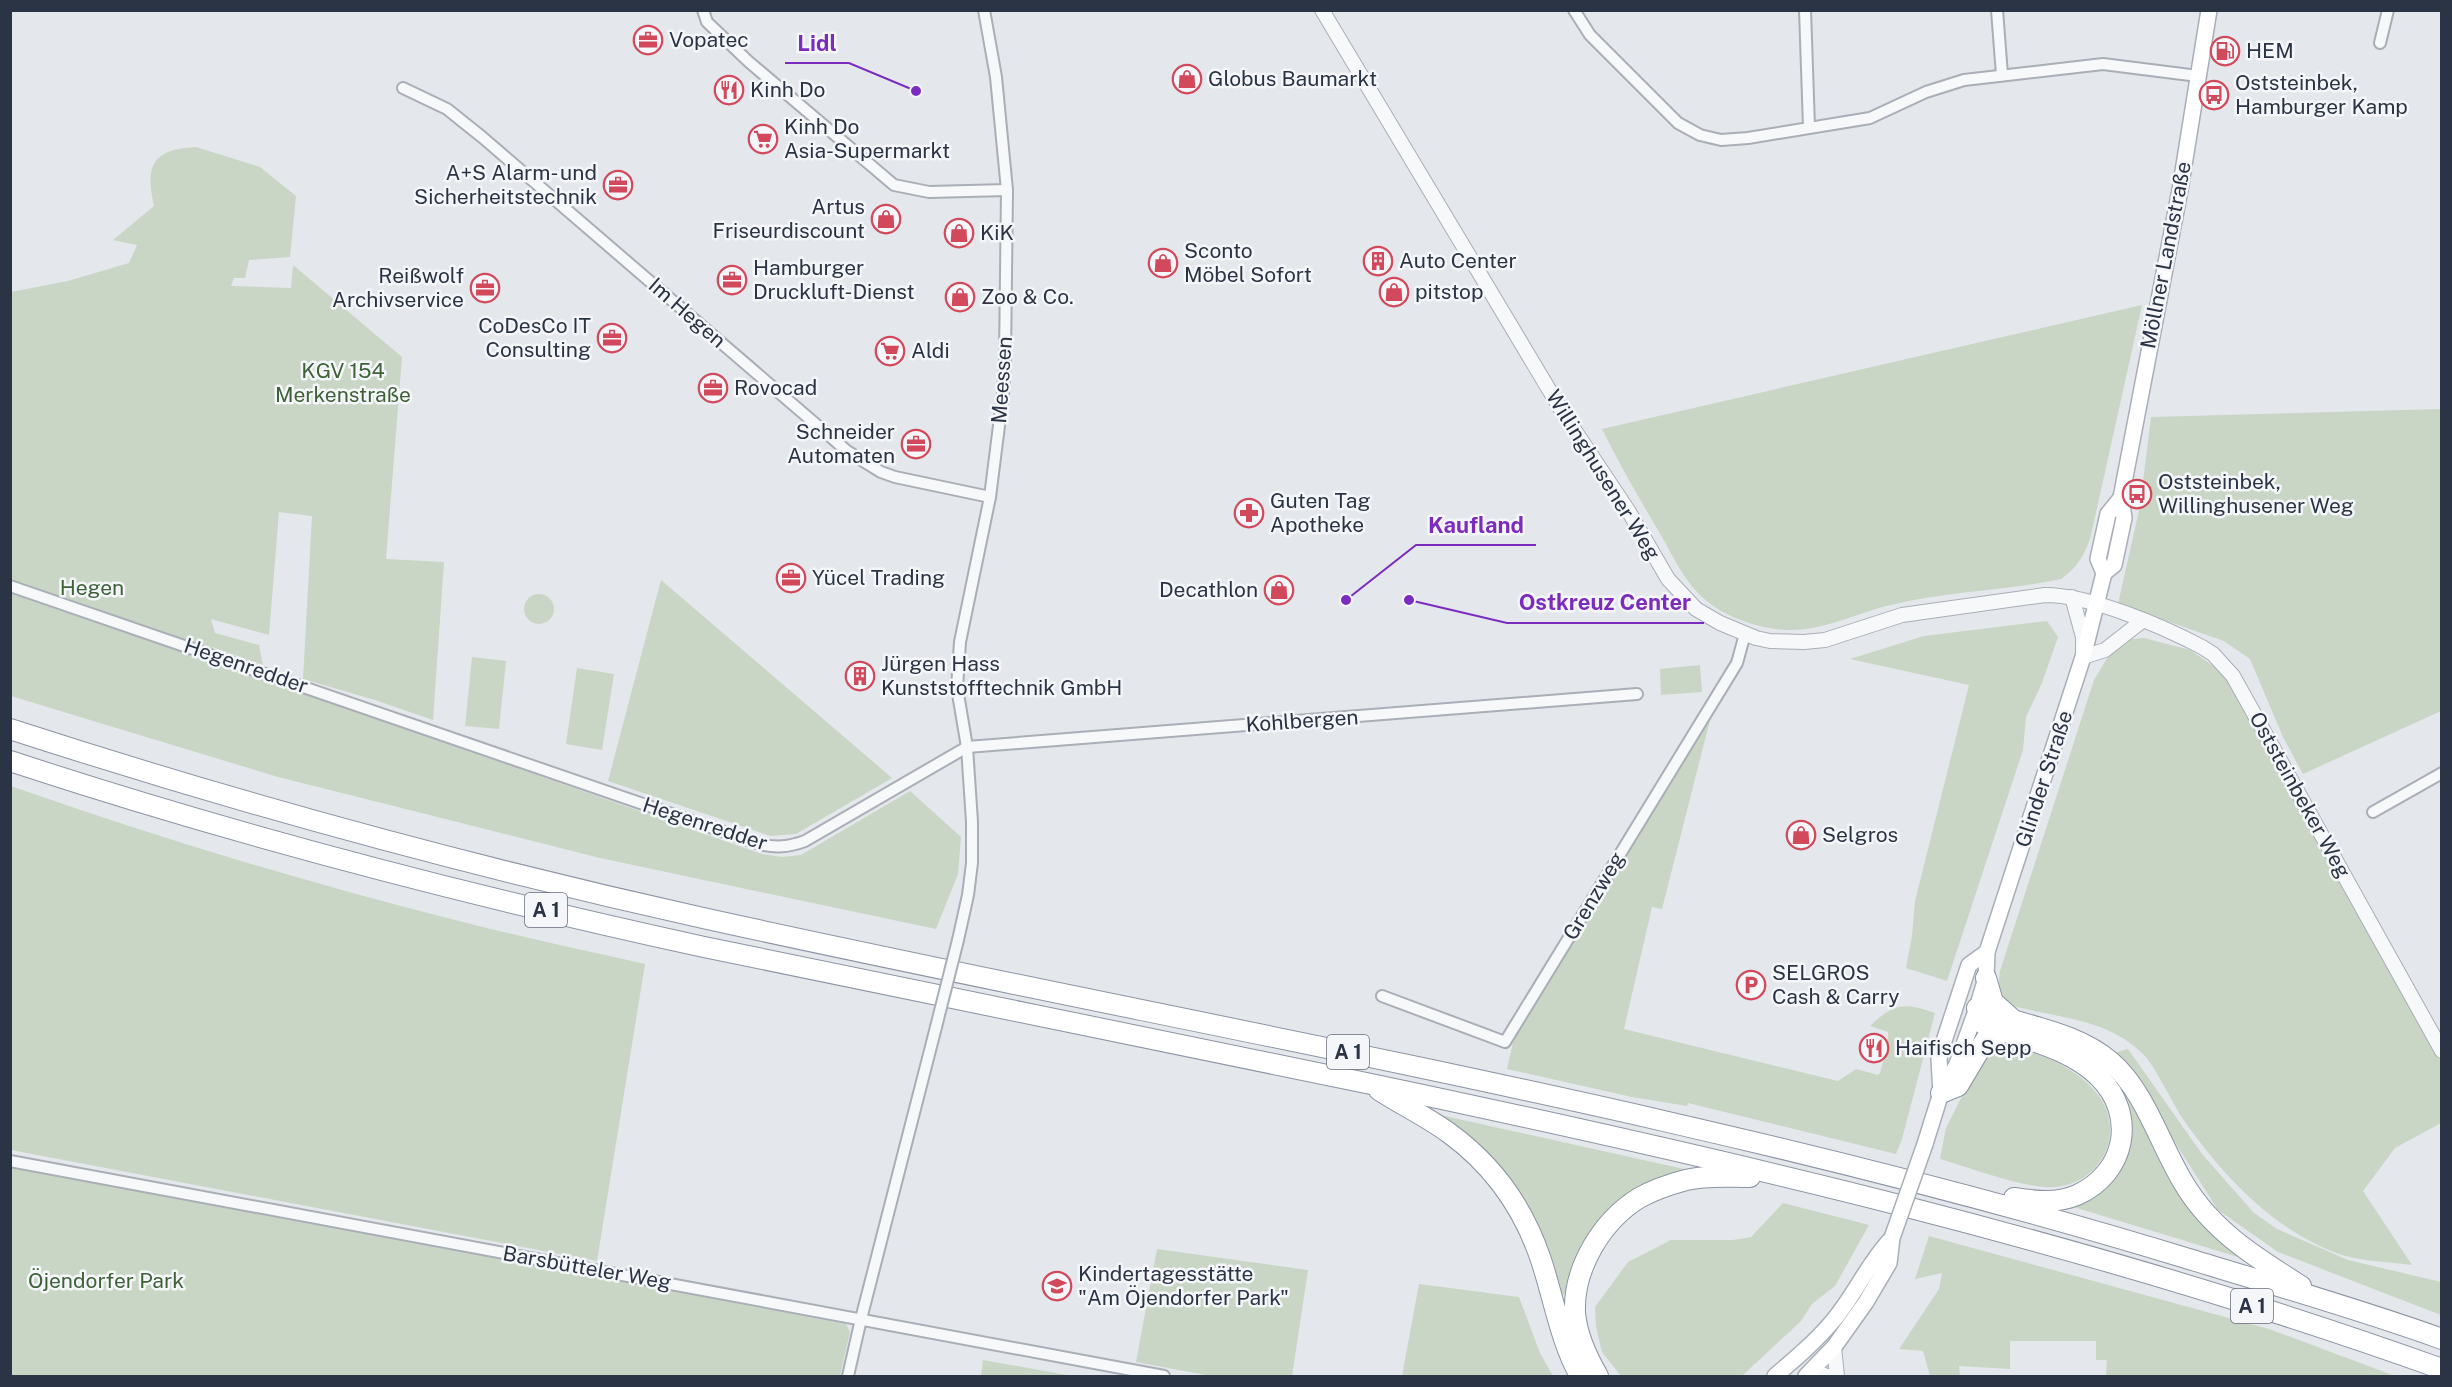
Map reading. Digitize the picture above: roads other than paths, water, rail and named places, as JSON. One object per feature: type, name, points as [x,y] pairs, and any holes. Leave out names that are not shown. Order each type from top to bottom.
[{"type":"highway","name":"A 1","points":[[10,729],[142,772],[297,816],[548,882],[773,933],[1394,1061],[1630,1113],[1954,1192],[2111,1235],[2321,1299],[2442,1339]]},
{"type":"highway","name":"A 1","points":[[10,761],[135,802],[290,846],[457,889],[698,945],[1578,1128],[1789,1178],[2060,1248],[2283,1316],[2442,1369]]},
{"type":"highway","points":[[1954,1192],[2048,1202],[2059,1200],[2076,1195],[2096,1184],[2111,1168],[2119,1154],[2122,1133],[2119,1109],[2109,1089],[2100,1078],[2066,1054],[2010,1026],[1993,1002],[1986,978]]},
{"type":"highway","points":[[1974,1014],[2010,1026],[2081,1043],[2109,1060],[2131,1085],[2184,1184],[2214,1224],[2241,1248],[2321,1299]]},
{"type":"highway","points":[[1941,1094],[1958,1086],[1986,1039],[2010,1026]]},
{"type":"highway","points":[[1366,1083],[1447,1132],[1479,1159],[1505,1189],[1534,1240],[1563,1339],[1580,1377]]},
{"type":"highway","points":[[1598,1377],[1582,1346],[1577,1327],[1575,1299],[1583,1267],[1608,1225],[1640,1198],[1683,1181],[1713,1177],[1789,1178]]},
{"type":"main road","name":"Möllner Landstraße","points":[[2097,604],[2104,573],[2098,559],[2108,514],[2121,498],[2180,190],[2209,10]]},
{"type":"main road","name":"Glinder Straße","points":[[1810,1375],[1834,1347],[1866,1302],[1889,1263],[1892,1238],[1941,1094],[1957,1064],[1986,978],[1987,952],[2083,657],[2097,604]]},
{"type":"main road","name":"Glinder Straße","points":[[1941,1094],[1939,1059],[1955,1006],[1969,965],[1987,952]]},
{"type":"main road","points":[[1955,1006],[1974,1014]]},
{"type":"main road","name":"Glinder Straße","points":[[1775,1377],[1798,1358],[1833,1321],[1876,1255],[1892,1238]]},
{"type":"street","points":[[703,10],[707,22],[749,62],[894,185],[930,192],[1006,190]]},
{"type":"street","name":"Meessen","points":[[967,747],[957,688],[960,642],[990,497],[1004,386],[1006,190],[996,77],[984,10]]},
{"type":"street","name":"Willinghusener Weg","points":[[1322,10],[1539,374],[1629,512],[1668,579],[1696,609],[1744,634],[1770,641],[1813,642],[1877,622],[1929,610],[2045,595],[2072,597],[2097,604]]},
{"type":"street","points":[[1574,10],[1590,35],[1668,114],[1688,130],[1721,140],[1748,138],[1870,118],[1926,92],[1964,80],[2103,64],[2198,76]]},
{"type":"street","points":[[1805,10],[1809,127]]},
{"type":"street","points":[[1997,10],[2002,75]]},
{"type":"street","points":[[2380,43],[2388,10]]},
{"type":"street","name":"Im Hegen","points":[[403,88],[447,109],[482,137],[847,452],[881,472],[895,477],[990,497]]},
{"type":"street","name":"Hegenredder","points":[[10,586],[748,841],[772,847],[790,847],[805,841],[967,747]]},
{"type":"street","points":[[2072,597],[2083,637],[2083,657],[2105,650],[2142,621]]},
{"type":"street","name":"Oststeinbeker Weg","points":[[2097,604],[2202,647],[2213,654],[2233,675],[2442,1051]]},
{"type":"street","name":"Grenzweg","points":[[1382,996],[1505,1042],[1737,663],[1744,634]]},
{"type":"street","name":"Kohlbergen","points":[[967,747],[1638,694]]},
{"type":"street","points":[[848,1377],[968,895],[972,863],[972,822],[967,747]]},
{"type":"street","points":[[2373,812],[2442,773]]},
{"type":"street","name":"Barsbütteler Weg","points":[[10,1161],[1164,1377]]},
{"type":"street","points":[[1834,1347],[1837,1377]]},
{"type":"street","points":[[1798,1358],[1810,1375],[1827,1377]]},
{"type":"place","name":"Vopatec","points":[[648,40]]},
{"type":"place","name":"HEM","points":[[2225,51]]},
{"type":"place","name":"Globus Baumarkt","points":[[1187,79]]},
{"type":"place","name":"Kinh Do","points":[[729,90]]},
{"type":"place","name":"Lidl","points":[[916,91]]},
{"type":"place","name":"Oststeinbek, Hamburger Kamp","points":[[2214,95]]},
{"type":"place","name":"Kinh Do Asia-Supermarkt","points":[[763,139]]},
{"type":"place","name":"A+S Alarm- und Sicherheitstechnik","points":[[618,185]]},
{"type":"place","name":"Artus Friseurdiscount","points":[[886,219]]},
{"type":"place","name":"KiK","points":[[959,233]]},
{"type":"place","name":"Auto Center","points":[[1378,261]]},
{"type":"place","name":"Sconto Möbel Sofort","points":[[1163,263]]},
{"type":"place","name":"Hamburger Druckluft-Dienst","points":[[732,280]]},
{"type":"place","name":"Reißwolf Archivservice","points":[[485,288]]},
{"type":"place","name":"pitstop","points":[[1394,292]]},
{"type":"place","name":"Zoo & Co.","points":[[960,297]]},
{"type":"place","name":"CoDesCo IT Consulting","points":[[612,338]]},
{"type":"place","name":"Aldi","points":[[890,351]]},
{"type":"place","name":"Rovocad","points":[[713,388]]},
{"type":"place","name":"Schneider Automaten","points":[[916,444]]},
{"type":"place","name":"Oststeinbek, Willinghusener Weg","points":[[2137,494]]},
{"type":"place","name":"Guten Tag Apotheke","points":[[1249,513]]},
{"type":"place","name":"Yücel Trading","points":[[791,578]]},
{"type":"place","name":"Decathlon","points":[[1279,590]]},
{"type":"place","name":"Kaufland","points":[[1346,600]]},
{"type":"place","name":"Ostkreuz Center","points":[[1409,600]]},
{"type":"place","name":"Jürgen Hass Kunststofftechnik GmbH","points":[[860,676]]},
{"type":"place","name":"Selgros","points":[[1801,835]]},
{"type":"place","name":"SELGROS Cash & Carry","points":[[1751,985]]},
{"type":"place","name":"Haifisch Sepp","points":[[1874,1048]]},
{"type":"place","name":"Kindertagesstätte \"Am Öjendorfer Park\"","points":[[1057,1286]]},
{"type":"park label","name":"KGV 154 Merkenstraße","points":[[343,383]]},
{"type":"park label","name":"Hegen","points":[[92,588]]},
{"type":"park label","name":"Öjendorfer Park","points":[[106,1281]]}]
